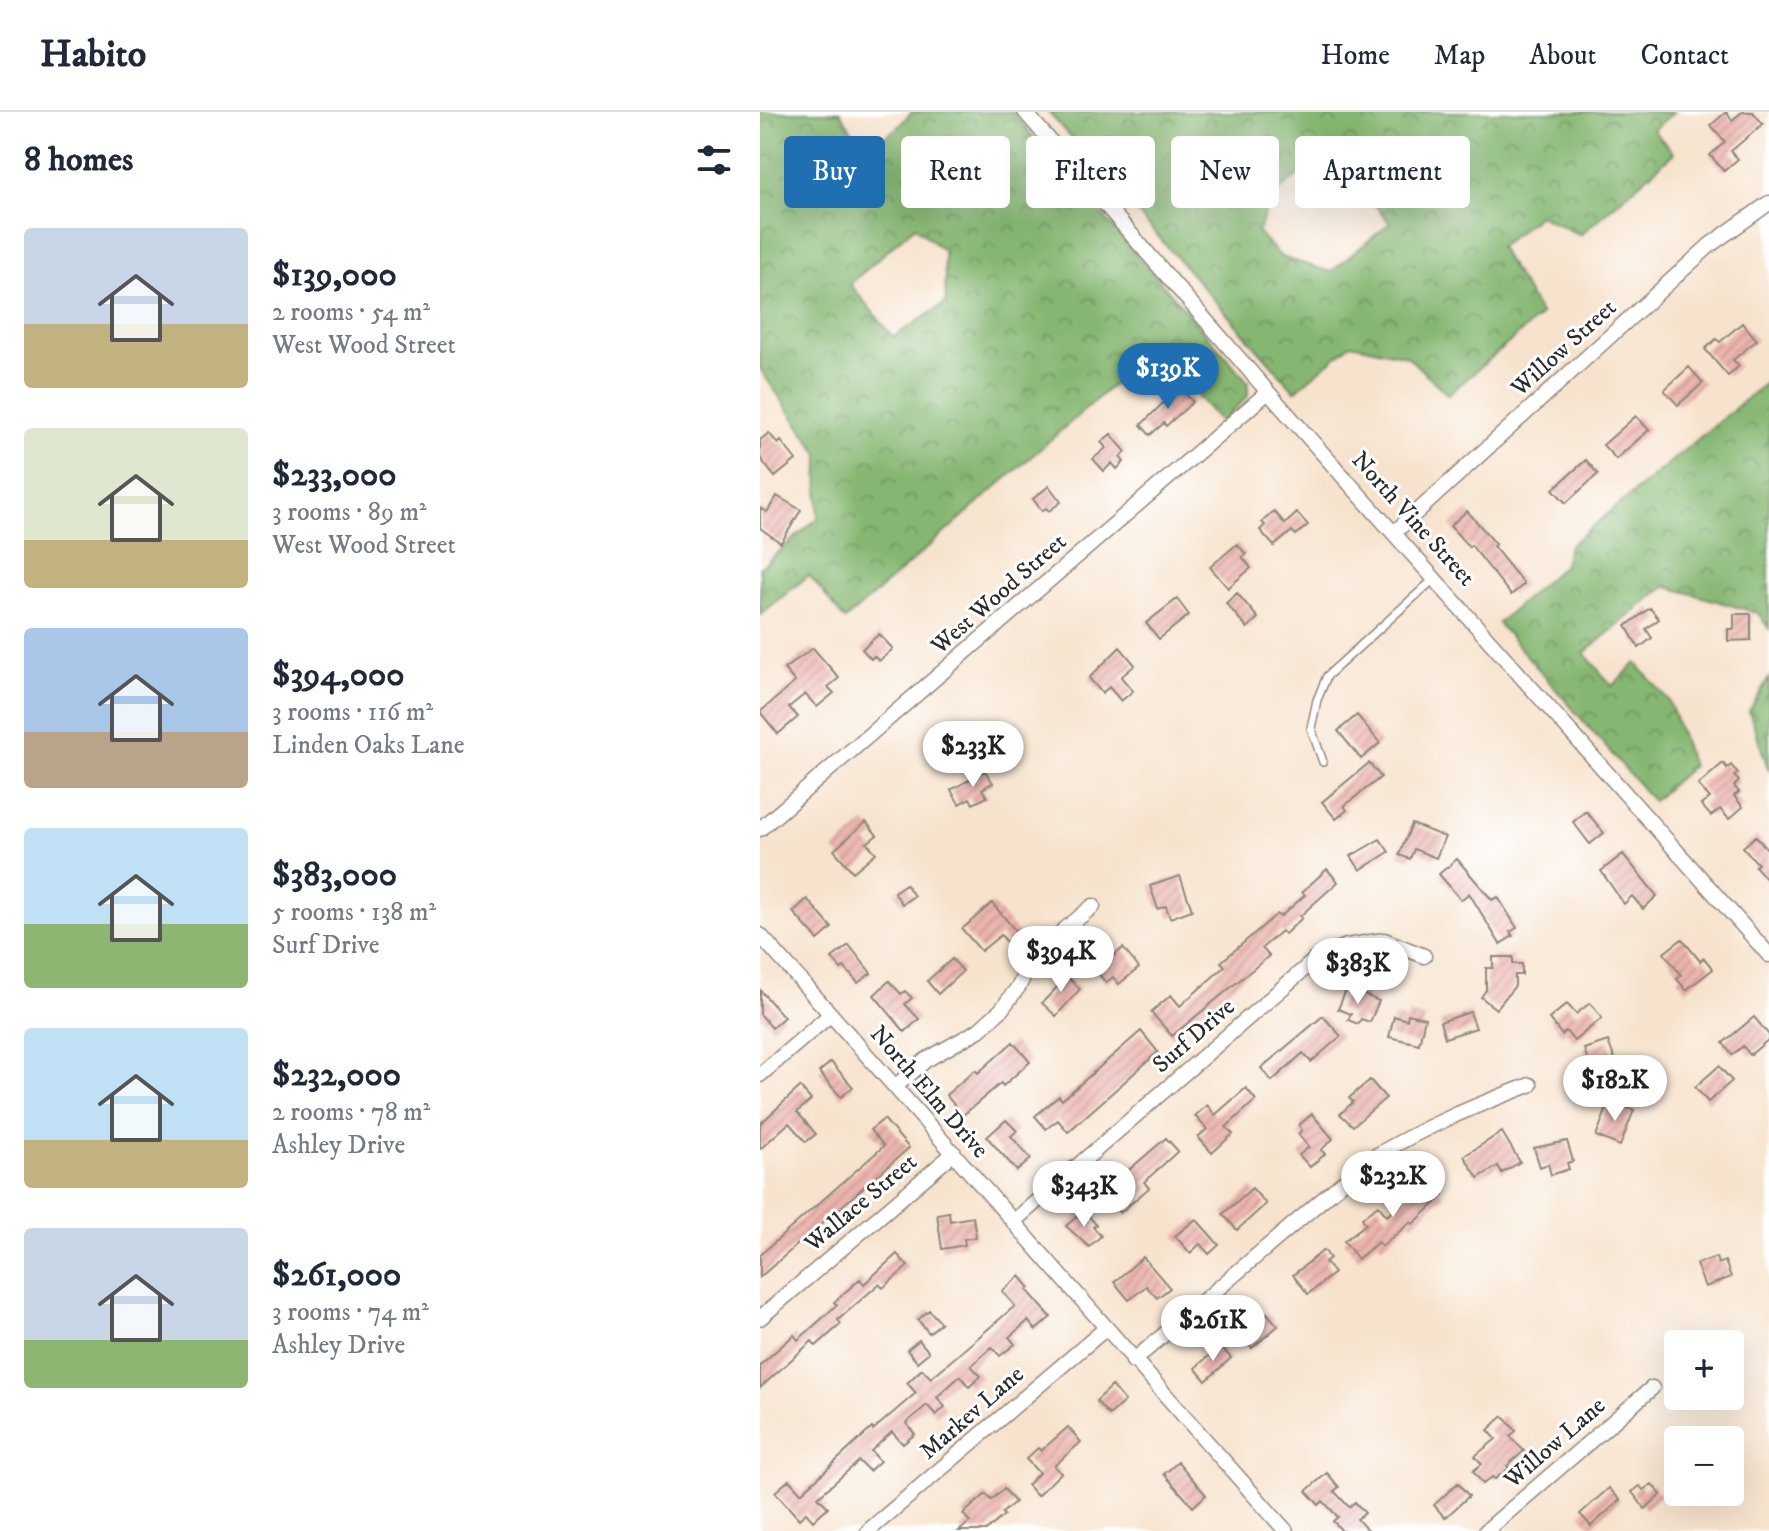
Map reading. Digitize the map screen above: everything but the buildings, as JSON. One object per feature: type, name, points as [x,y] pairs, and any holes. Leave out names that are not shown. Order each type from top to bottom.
[{"type":"street","name":"North Vine Street","points":[[1025,112],[1268,392],[1769,955]]},
{"type":"street","name":"Willow Street","points":[[1395,532],[1710,245],[1769,203]]},
{"type":"street","name":"West Wood Street","points":[[760,829],[1268,392]]},
{"type":"street","points":[[896,1086],[926,1060],[979,1030],[1001,1010],[1019,986],[1033,956],[1093,906]]},
{"type":"street","points":[[1755,940],[1769,928]]},
{"type":"street","name":"North Elm Drive","points":[[760,935],[1286,1531]]},
{"type":"street","name":"Surf Drive","points":[[1014,1221],[1317,958],[1347,946],[1384,940],[1424,956]]},
{"type":"street","points":[[760,1075],[831,1014]]},
{"type":"street","points":[[1133,1361],[1369,1160],[1409,1135],[1454,1113],[1530,1085]]},
{"type":"street","name":"Wallace Street","points":[[760,1318],[954,1153]]},
{"type":"street","name":"Markev Lane","points":[[868,1531],[1105,1329]]},
{"type":"street","name":"Willow Lane","points":[[1486,1531],[1652,1388]]},
{"type":"lane","points":[[1323,762],[1311,728],[1317,700],[1327,676],[1435,578]]},
{"type":"green space","points":[[760,112],[840,112],[855,136],[784,136],[784,208],[885,208],[885,136],[912,112],[1012,112],[1033,136],[1026,136],[1026,208],[1096,208],[1248,382],[1248,396],[1221,423],[1155,348],[845,620],[809,575],[760,615],[760,568],[818,518],[819,454],[760,369]],"holes":[[[915,226],[944,252],[946,303],[893,337],[850,284]]]},
{"type":"green space","points":[[1048,112],[1674,112],[1653,130],[1674,153],[1580,235],[1539,215],[1499,247],[1541,315],[1448,395],[1407,356],[1351,344],[1295,391],[1133,208],[1155,208],[1155,136],[1069,136]]},
{"type":"green space","points":[[1769,380],[1769,629],[1758,613],[1665,586],[1584,653],[1612,686],[1636,663],[1669,701],[1692,766],[1653,801],[1498,623],[1564,565],[1569,546]]},
{"type":"green space","points":[[1769,678],[1769,771],[1749,711]]}]
